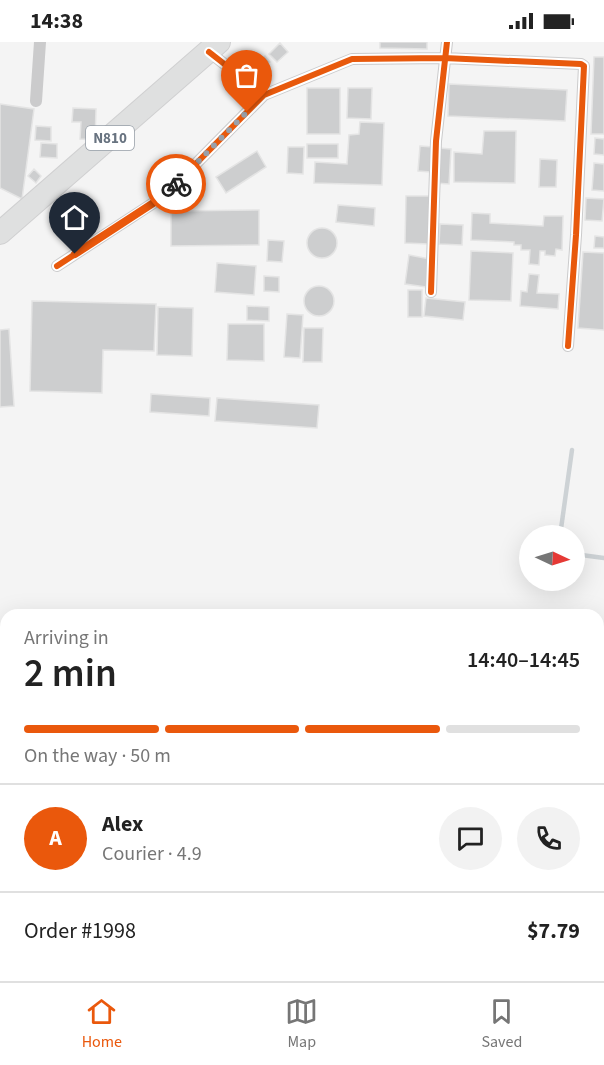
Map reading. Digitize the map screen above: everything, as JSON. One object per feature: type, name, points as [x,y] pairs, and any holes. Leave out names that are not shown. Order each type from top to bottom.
[{"type":"highway","name":"N810","points":[[0,233],[214,47]]},
{"type":"street","points":[[36,101],[39,42]]},
{"type":"street","points":[[431,292],[436,141],[447,42]]},
{"type":"street","points":[[214,47],[264,95]]},
{"type":"street","points":[[57,266],[164,196],[264,95],[352,59],[444,58],[581,64],[584,66],[568,346]]},
{"type":"building","points":[[380,42],[427,42],[427,49],[380,48]]},
{"type":"building","points":[[280,43],[288,52],[277,62],[269,54]]},
{"type":"building","points":[[265,56],[270,62],[258,73],[253,67]]},
{"type":"building","points":[[594,57],[604,57],[604,134],[591,134]]},
{"type":"building","points":[[449,84],[567,90],[565,121],[448,116]]},
{"type":"building","points":[[307,88],[340,88],[340,134],[307,134]]},
{"type":"building","points":[[348,88],[372,88],[371,119],[347,118]]},
{"type":"building","points":[[0,104],[34,109],[22,199],[0,188]]},
{"type":"building","points":[[73,108],[96,109],[95,140],[80,139],[81,122],[72,122]]},
{"type":"building","points":[[360,122],[384,123],[382,185],[314,183],[315,162],[347,164],[349,135],[359,134]]},
{"type":"building","points":[[36,126],[51,127],[51,141],[35,140]]},
{"type":"building","points":[[484,131],[516,131],[515,183],[454,182],[454,152],[482,154]]},
{"type":"building","points":[[595,138],[604,139],[604,155],[594,154]]},
{"type":"building","points":[[41,143],[57,144],[57,158],[40,157]]},
{"type":"building","points":[[307,144],[338,144],[338,158],[307,158]]},
{"type":"building","points":[[420,146],[433,147],[431,172],[418,171]]},
{"type":"building","points":[[288,147],[304,147],[303,174],[287,173]]},
{"type":"building","points":[[438,148],[451,149],[449,184],[436,183]]},
{"type":"building","points":[[257,151],[266,167],[226,193],[216,177]]},
{"type":"building","points":[[540,159],[557,160],[556,187],[539,187]]},
{"type":"building","points":[[594,163],[604,164],[604,191],[592,190]]},
{"type":"building","points":[[34,169],[41,176],[36,183],[28,176]]},
{"type":"building","points":[[406,196],[430,196],[429,244],[405,243]]},
{"type":"building","points":[[586,198],[604,199],[602,221],[585,220]]},
{"type":"building","points":[[338,205],[375,208],[374,226],[336,222]]},
{"type":"building","points":[[259,210],[259,245],[171,246],[171,211]]},
{"type":"building","points":[[472,213],[490,214],[490,223],[543,226],[544,216],[563,216],[562,250],[556,249],[555,256],[545,255],[545,251],[540,251],[539,265],[529,264],[530,250],[521,250],[521,245],[514,245],[514,242],[471,240]]},
{"type":"building","points":[[440,224],[463,225],[462,245],[439,244]]},
{"type":"building","points":[[322,228],[333,232],[337,243],[333,254],[322,258],[311,254],[307,243],[311,232]]},
{"type":"building","points":[[595,236],[604,237],[604,248],[594,248]]},
{"type":"building","points":[[268,240],[284,241],[282,262],[267,261]]},
{"type":"building","points":[[471,251],[513,253],[511,301],[469,300]]},
{"type":"building","points":[[583,252],[604,253],[604,330],[578,328]]},
{"type":"building","points":[[409,255],[430,259],[426,287],[405,284]]},
{"type":"building","points":[[217,263],[256,266],[254,295],[215,292]]},
{"type":"building","points":[[529,274],[539,275],[537,293],[559,294],[558,309],[520,306],[521,291],[527,292]]},
{"type":"building","points":[[264,276],[279,277],[279,292],[264,291]]},
{"type":"building","points":[[319,286],[330,290],[334,301],[330,312],[319,316],[308,312],[304,301],[308,290]]},
{"type":"building","points":[[408,290],[422,290],[422,317],[408,317]]},
{"type":"building","points":[[426,298],[465,302],[463,320],[424,316]]},
{"type":"building","points":[[32,301],[156,304],[154,351],[103,350],[102,393],[30,391]]},
{"type":"building","points":[[247,306],[269,307],[269,321],[247,320]]},
{"type":"building","points":[[158,307],[193,308],[192,356],[157,355]]},
{"type":"building","points":[[287,314],[303,315],[300,358],[284,357]]},
{"type":"building","points":[[228,324],[264,324],[264,361],[227,360]]},
{"type":"building","points":[[304,328],[323,328],[322,362],[303,362]]},
{"type":"building","points":[[9,329],[14,406],[0,407],[0,330]]},
{"type":"building","points":[[151,394],[210,398],[209,416],[150,412]]},
{"type":"building","points":[[217,398],[319,405],[317,428],[215,421]]},
{"type":"waterway","points":[[562,525],[572,450]]},
{"type":"waterway","points":[[585,555],[604,558]]},
{"type":"cycle path","points":[[431,292],[436,141],[447,42]]},
{"type":"cycle path","points":[[209,52],[264,95],[352,59],[444,58],[581,64],[584,66],[568,346]]},
{"type":"cycle path","points":[[57,266],[164,196],[264,95]]},
{"type":"way so far","points":[[176,184],[247,112]]},
{"type":"route","points":[[75,254],[164,196],[176,184]]}]
